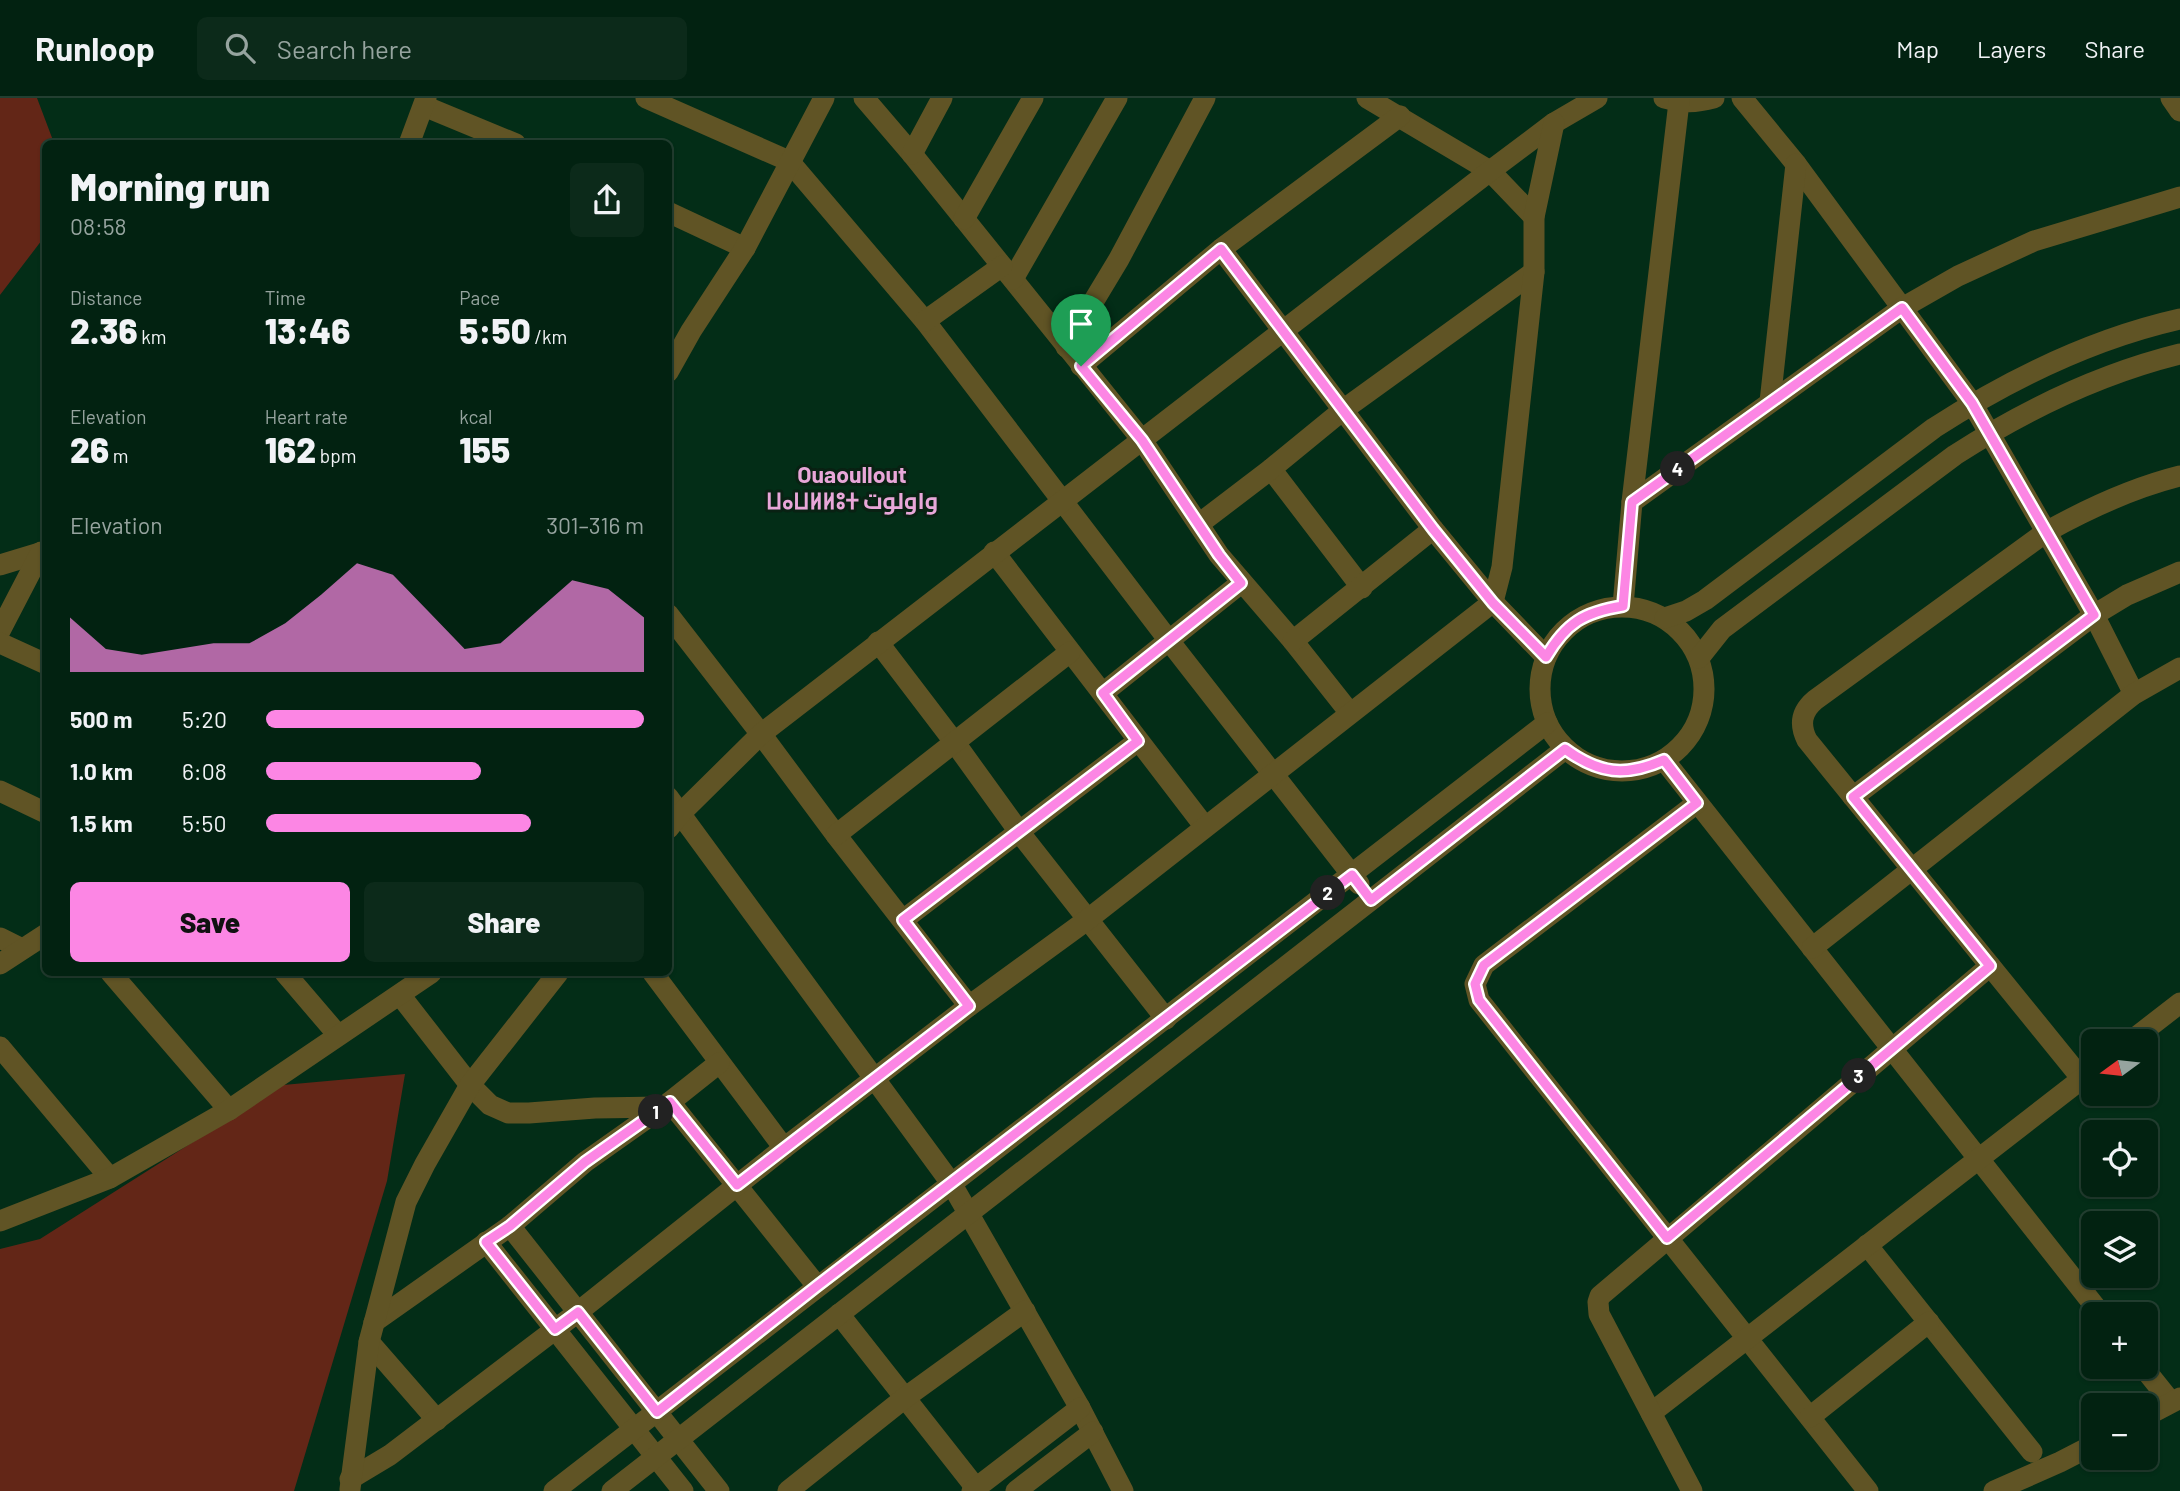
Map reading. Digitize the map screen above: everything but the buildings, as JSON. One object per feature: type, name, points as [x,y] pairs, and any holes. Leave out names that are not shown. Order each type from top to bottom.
[{"type":"street","points":[[646,98],[789,161],[925,321],[1371,900]]},
{"type":"street","points":[[672,365],[745,248],[824,98]]},
{"type":"street","points":[[864,98],[1142,440],[1219,555],[1350,713]]},
{"type":"street","points":[[912,154],[942,98]]},
{"type":"street","points":[[964,219],[1033,98]]},
{"type":"street","points":[[925,321],[1007,272],[1117,98]]},
{"type":"street","points":[[1066,347],[1119,259],[1206,98]]},
{"type":"street","points":[[1123,1491],[1080,1408],[951,1183],[877,1079],[673,813],[761,734],[994,552],[1490,171],[1554,123],[1597,98]]},
{"type":"street","points":[[1623,606],[1671,100],[1697,102],[1714,98]]},
{"type":"street","points":[[1742,98],[1796,164],[1972,403],[2094,615],[2134,694]]},
{"type":"street","points":[[2171,98],[2180,111]]},
{"type":"street","points":[[1376,100],[1490,171],[1534,217]]},
{"type":"street","points":[[411,140],[425,102],[507,140]]},
{"type":"street","points":[[1081,366],[1221,249],[1400,116]]},
{"type":"street","points":[[350,1485],[578,1312],[784,1148],[969,1006],[1087,920],[1493,603],[1502,567],[1534,272],[1534,217],[1554,123]]},
{"type":"street","points":[[1770,402],[1796,164]]},
{"type":"street","points":[[1632,502],[1902,308],[1958,275],[2034,241],[2180,197]]},
{"type":"street","points":[[672,214],[745,248]]},
{"type":"street","points":[[1221,249],[1433,529],[1493,603],[1546,657]]},
{"type":"street","points":[[1199,524],[1343,410],[1534,272]]},
{"type":"street","points":[[1665,618],[1686,611],[1705,600],[1934,428],[1972,403],[2038,369],[2087,348],[2180,319]]},
{"type":"street","points":[[1699,658],[1722,629],[1955,455],[2032,409],[2075,389],[2180,354]]},
{"type":"street","points":[[1271,469],[1362,588]]},
{"type":"street","points":[[2081,1068],[1990,966],[1853,797],[1803,732],[1803,714],[1808,706],[2046,532],[2121,494],[2180,476]]},
{"type":"street","points":[[1293,641],[1433,529]]},
{"type":"street","points":[[0,565],[42,552]]},
{"type":"street","points":[[994,552],[1205,827]]},
{"type":"street","points":[[0,631],[42,554]]},
{"type":"street","points":[[1853,797],[2094,615],[2127,596],[2180,572]]},
{"type":"street","points":[[1103,693],[1241,583]]},
{"type":"street","points":[[1623,606],[1644,609],[1665,618],[1685,635],[1699,658],[1704,691],[1700,716],[1688,738],[1664,760],[1644,769],[1623,772],[1602,769],[1583,761],[1565,749],[1547,723],[1541,702],[1540,679],[1546,657],[1558,636],[1577,620],[1599,610],[1623,606]]},
{"type":"street","points":[[672,619],[969,1006]]},
{"type":"street","points":[[878,642],[1087,920],[1166,1019]]},
{"type":"street","points":[[0,643],[42,662]]},
{"type":"street","points":[[836,835],[1070,652]]},
{"type":"street","points":[[1812,948],[2134,694],[2180,668]]},
{"type":"street","points":[[554,1491],[1547,723]]},
{"type":"street","points":[[903,920],[1138,741]]},
{"type":"street","points":[[612,1491],[1565,749]]},
{"type":"street","points":[[1664,760],[2092,1302]]},
{"type":"street","points":[[0,791],[42,811]]},
{"type":"street","points":[[1697,803],[1484,965],[1475,984],[1479,1000],[1868,1491]]},
{"type":"street","points":[[0,964],[42,936]]},
{"type":"street","points":[[0,938],[22,949]]},
{"type":"street","points":[[1692,1491],[1599,1314],[1598,1302],[1604,1291],[1990,966]]},
{"type":"street","points":[[114,976],[229,1110]]},
{"type":"street","points":[[288,976],[338,1035]]},
{"type":"street","points":[[0,1220],[110,1178],[229,1110],[427,976]]},
{"type":"street","points":[[350,1485],[371,1332],[406,1202],[470,1085],[556,976]]},
{"type":"street","points":[[655,976],[784,1148]]},
{"type":"street","points":[[400,995],[470,1085],[490,1105],[508,1113],[666,1105]]},
{"type":"street","points":[[2146,1029],[2180,1003]]},
{"type":"street","points":[[0,1047],[110,1178]]},
{"type":"street","points":[[371,1332],[510,1226],[585,1162],[666,1105],[719,1063]]},
{"type":"street","points":[[1651,1413],[2081,1080]]},
{"type":"street","points":[[666,1105],[737,1185],[817,1286]]},
{"type":"street","points":[[510,1226],[719,1491]]},
{"type":"street","points":[[486,1242],[682,1491]]},
{"type":"street","points":[[1867,1245],[2032,1452]]},
{"type":"street","points":[[788,1491],[906,1397],[1025,1311]]},
{"type":"street","points":[[839,1314],[906,1397],[974,1489],[1080,1408]]},
{"type":"street","points":[[1810,1417],[1929,1322]]},
{"type":"street","points":[[371,1332],[437,1420]]},
{"type":"street","points":[[2155,1379],[2175,1400],[2158,1409]]},
{"type":"street","points":[[1016,1491],[1093,1432]]},
{"type":"street","points":[[1994,1491],[2081,1451]]},
{"type":"shaded area","points":[[0,98],[37,98],[53,140],[42,140],[42,240],[0,295]]},
{"type":"shaded area","points":[[405,1074],[387,1181],[294,1491],[0,1491],[0,1249],[40,1239],[283,1085]]},
{"type":"district","name":"Ouaoullout ⵡⴰⵡⵍⵍⵓⵜ واولوت","points":[[852,488]]},
{"type":"route","points":[[1221,249],[1433,529],[1493,603],[1546,657],[1558,636],[1577,620],[1599,610],[1623,606],[1632,502],[1902,308],[1972,403],[2094,615],[1853,797],[1990,966],[1667,1238],[1479,1000],[1475,984],[1484,965],[1697,803],[1664,760],[1644,769],[1623,772],[1602,769],[1565,749],[1371,900],[1352,875],[657,1412],[578,1312],[555,1329],[486,1242],[510,1226],[585,1162],[670,1102],[737,1185],[969,1006],[903,920],[1138,741],[1103,693],[1241,583],[1219,555],[1142,440],[1081,366],[1221,249]]}]
